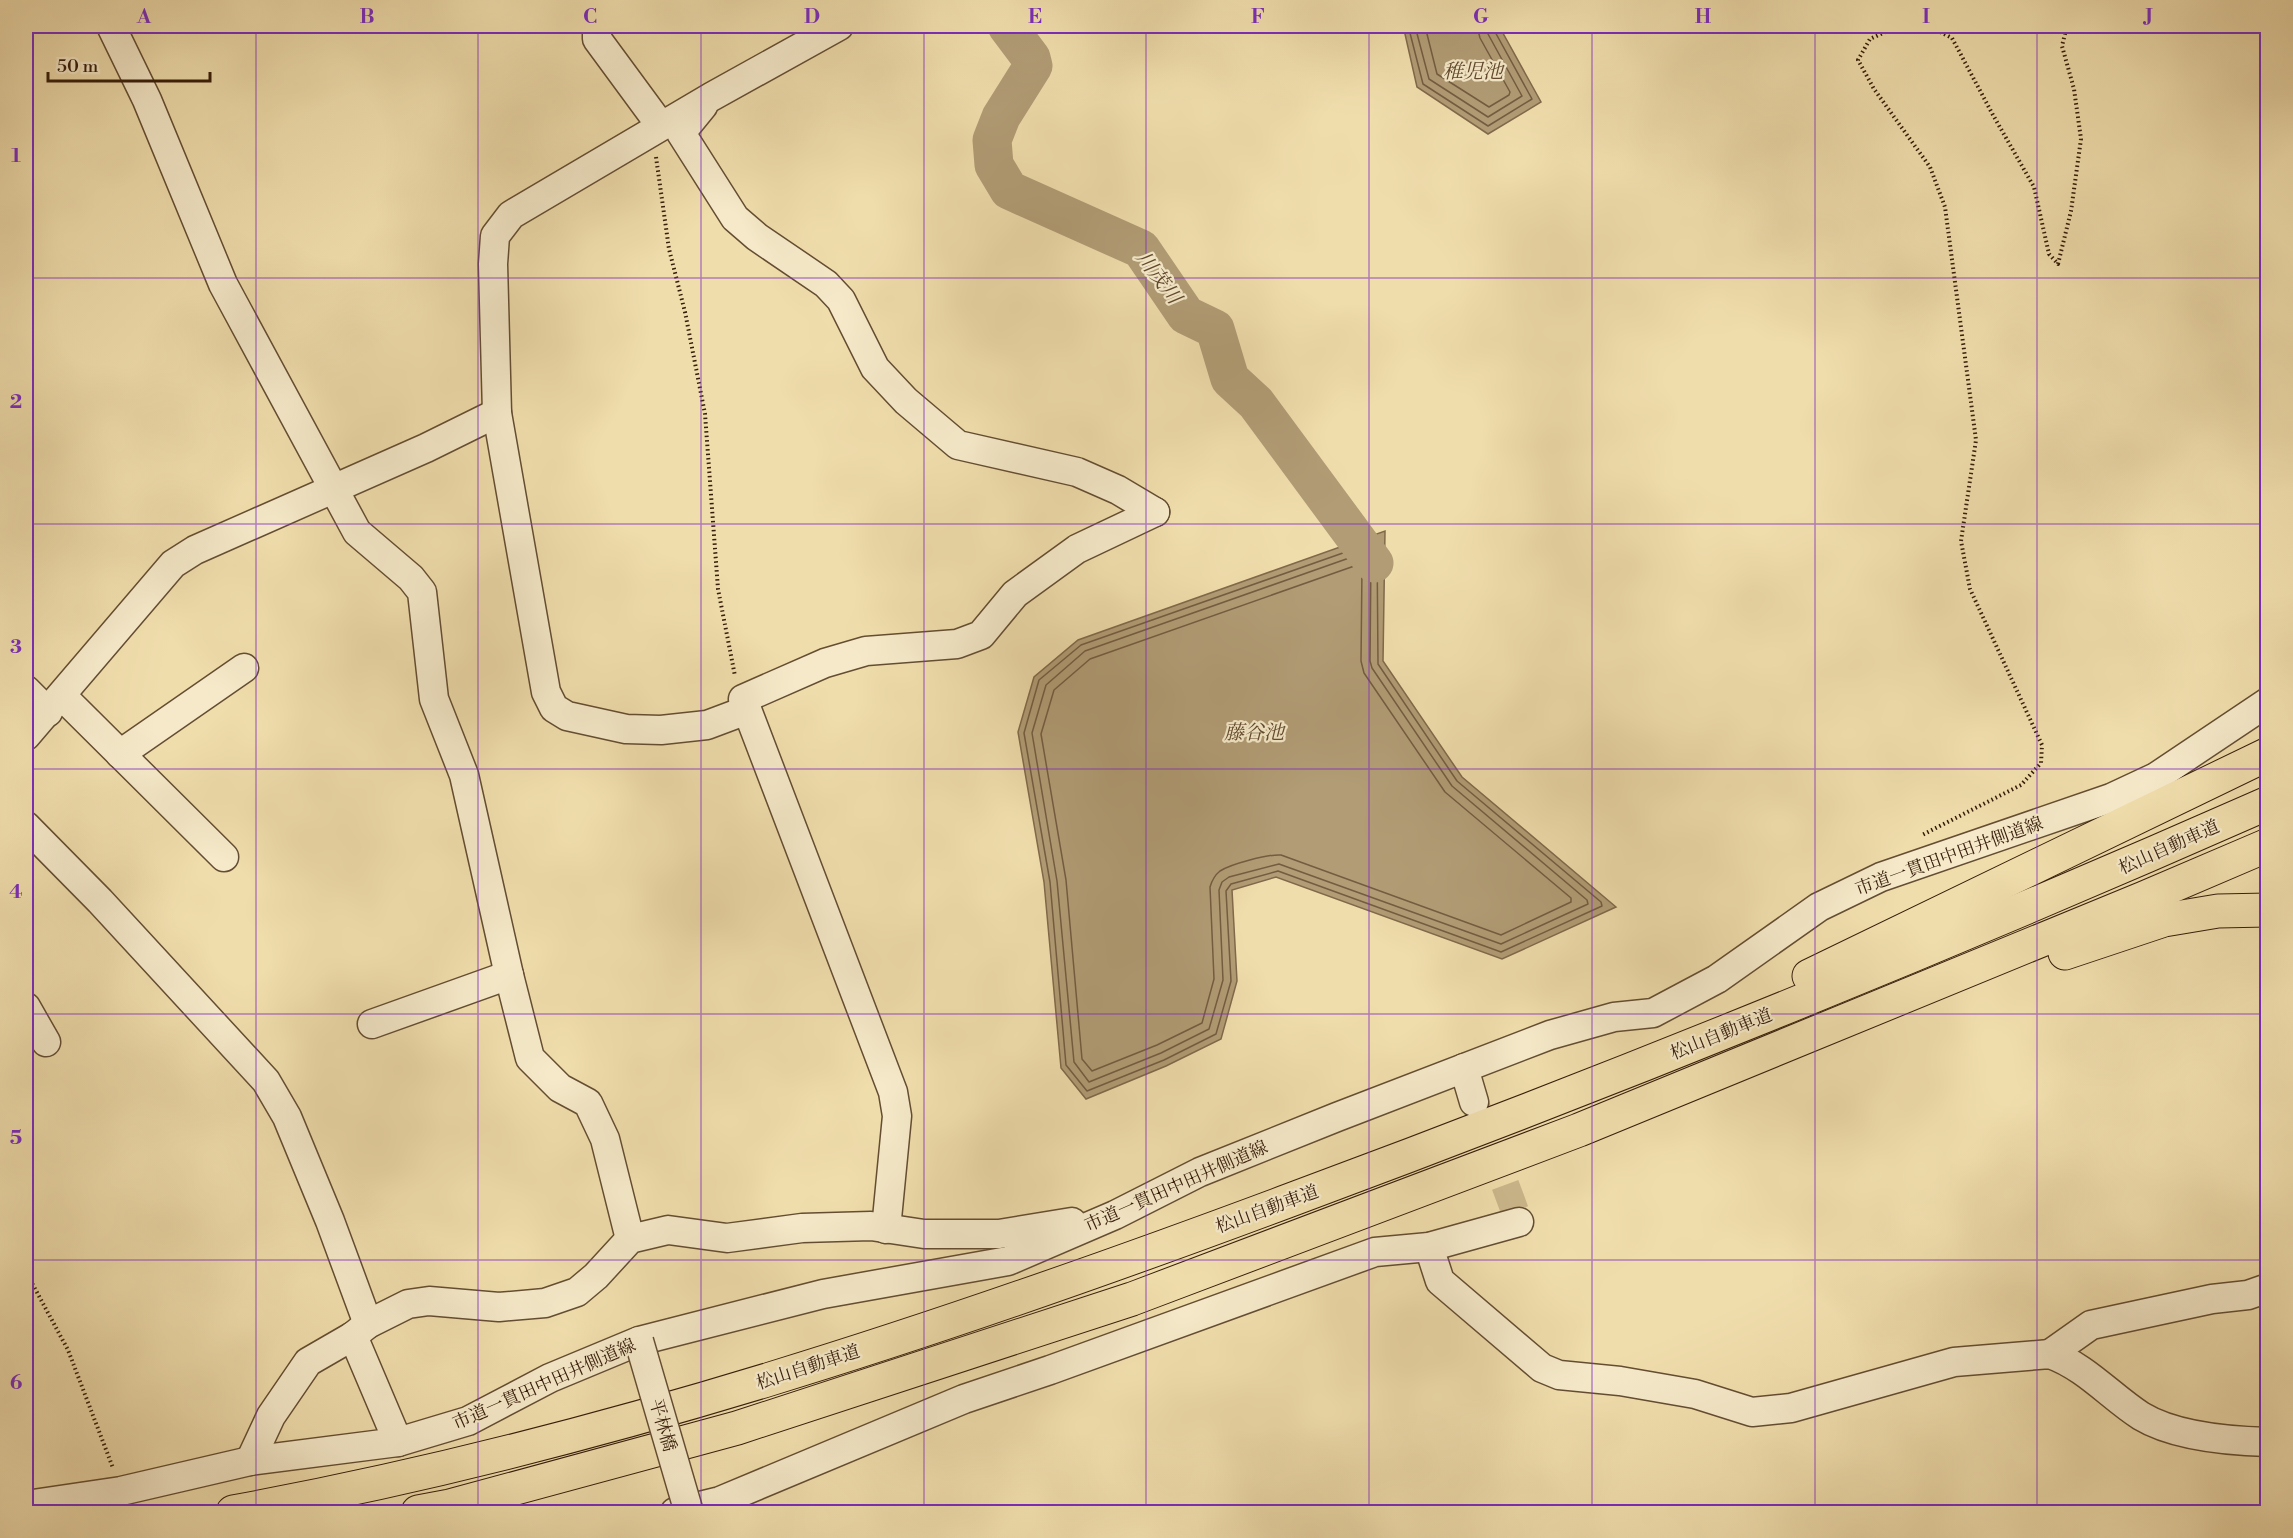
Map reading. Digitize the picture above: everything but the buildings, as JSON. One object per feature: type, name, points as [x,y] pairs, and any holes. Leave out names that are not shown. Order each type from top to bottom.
[{"type":"highway","points":[[1512,1118],[2268,754]]},
{"type":"highway","name":"松山自動車道","points":[[233,1512],[449,1467],[731,1392],[1125,1262],[1512,1118],[2031,907],[2268,803]]},
{"type":"highway","name":"松山自動車道","points":[[418,1512],[450,1506],[737,1428],[1132,1299],[1579,1130],[2268,845]]},
{"type":"highway","points":[[1579,1130],[2164,920],[2218,911],[2268,910]]},
{"type":"street","points":[[111,26],[147,100],[223,284],[357,532],[411,578],[422,592],[435,699],[464,775],[530,1058],[560,1088],[588,1103],[597,1119],[605,1139],[630,1239]]},
{"type":"street","points":[[597,26],[597,39],[671,130],[735,218],[757,237],[826,284],[841,300],[875,368],[906,401],[958,445],[1077,472],[1118,490],[1155,512],[1077,549],[1015,594],[981,635],[957,644],[866,651],[825,663],[707,724],[661,730],[626,729],[567,716],[554,708],[546,692],[497,413],[493,264],[495,236],[511,215],[671,130],[711,97],[839,26]]},
{"type":"street","points":[[26,736],[173,564],[195,550],[426,448],[497,413]]},
{"type":"street","points":[[120,754],[244,668]]},
{"type":"street","points":[[26,690],[55,704],[120,754],[224,856]]},
{"type":"street","name":"市道一貫田中田井側道線","points":[[26,1505],[121,1491],[250,1461],[398,1442],[468,1421],[550,1378],[639,1341],[823,1294],[1008,1261],[1115,1215],[1200,1172],[1464,1068],[1550,1035],[1614,1017],[1653,1013],[1717,979],[1819,907],[1881,878],[2112,798],[2156,777],[2268,702]]},
{"type":"street","points":[[745,705],[893,1092],[897,1116],[886,1228]]},
{"type":"street","points":[[26,826],[107,909],[266,1081],[287,1117],[330,1221],[361,1330],[398,1442]]},
{"type":"street","points":[[372,1024],[509,975]]},
{"type":"street","points":[[1464,1068],[1474,1102]]},
{"type":"street","points":[[250,1461],[271,1416],[308,1362],[361,1330],[408,1304],[429,1301],[499,1307],[545,1303],[577,1292],[596,1276],[630,1239],[668,1230],[727,1238],[802,1228],[872,1226],[924,1234],[999,1234],[1115,1215]]},
{"type":"street","points":[[683,1511],[720,1501],[964,1399],[1375,1252],[1429,1246],[1519,1222]]},
{"type":"street","points":[[1429,1246],[1440,1281],[1542,1368],[1560,1375],[1620,1381],[1695,1394],[1752,1412],[1791,1408],[1954,1362],[2050,1354],[2064,1359],[2095,1379],[2141,1416],[2162,1426],[2202,1435],[2268,1442]]},
{"type":"street","points":[[2050,1354],[2091,1325],[2212,1299],[2248,1295],[2268,1287]]},
{"type":"street","name":"平林橋","points":[[639,1341],[683,1511]]},
{"type":"path","points":[[1898,26],[1870,39],[1858,60],[1874,89],[1930,167],[1946,207],[1976,440],[1961,541],[1966,570],[1970,589],[2042,745],[2041,763],[2021,785],[1914,839]]},
{"type":"path","points":[[1928,26],[1952,38],[1992,115],[2034,187],[2049,254],[2058,264],[2071,210],[2081,139],[2074,89],[2062,46],[2067,26]]},
{"type":"path","points":[[671,130],[655,147],[669,249],[685,312],[705,414],[718,589],[737,692],[745,705]]},
{"type":"path","points":[[26,1272],[68,1350],[121,1491]]},
{"type":"water","name":"稚児池","points":[[1394,26],[1499,26],[1541,102],[1488,134],[1417,87],[1405,34]]},
{"type":"water","name":"藤谷池","points":[[1385,531],[1383,661],[1462,777],[1616,907],[1502,959],[1276,877],[1232,890],[1237,981],[1221,1039],[1166,1066],[1086,1099],[1061,1068],[1044,882],[1018,732],[1034,677],[1078,640]]},
{"type":"waterway","name":"川茂川","points":[[1007,26],[1031,58],[1033,66],[1001,117],[992,140],[994,165],[1009,190],[1141,249],[1186,315],[1215,329],[1230,379],[1256,403],[1374,563]]},
{"type":"tunnel","points":[[1476,1106],[1519,1222]]}]
